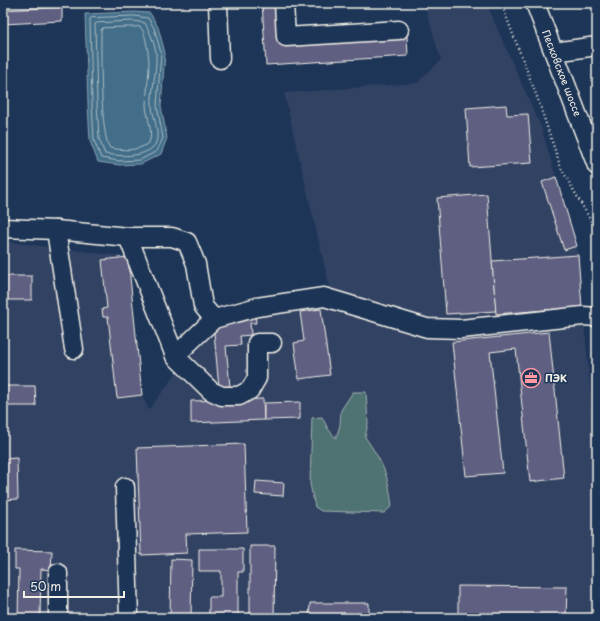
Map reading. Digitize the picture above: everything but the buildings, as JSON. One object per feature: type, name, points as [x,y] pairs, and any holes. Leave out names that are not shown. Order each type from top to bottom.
[{"type":"street","points":[[218,3],[220,59]]},
{"type":"street","points":[[284,3],[286,37],[399,30]]},
{"type":"street","name":"Песковское шоссе","points":[[535,3],[597,166]]},
{"type":"street","points":[[554,52],[597,46]]},
{"type":"street","points":[[3,228],[56,230],[128,237],[172,237],[188,242],[196,264],[203,306],[214,319]]},
{"type":"street","points":[[56,230],[74,349]]},
{"type":"street","points":[[128,237],[175,356],[210,391],[222,396],[239,396],[250,390],[257,378],[257,343],[272,343]]},
{"type":"street","points":[[175,356],[214,319],[257,307],[324,297],[427,328],[461,329],[583,316],[597,317]]},
{"type":"street","points":[[125,487],[129,618]]},
{"type":"street","points":[[58,573],[58,618]]},
{"type":"path","points":[[501,3],[536,94],[561,168],[595,228],[597,240]]},
{"type":"shaded area","points":[[424,3],[486,3],[541,127],[577,246],[597,461],[597,618],[3,618],[3,241],[128,257],[142,395],[149,410],[213,322],[300,308],[301,312],[321,309],[329,285],[284,93],[417,83],[441,60]]},
{"type":"green space","points":[[353,392],[366,392],[368,423],[365,437],[384,469],[389,485],[392,506],[384,513],[321,511],[315,507],[310,484],[312,418],[322,417],[328,429],[336,438],[340,425],[341,410]]},
{"type":"water","points":[[134,12],[150,13],[158,27],[165,53],[161,106],[167,138],[161,154],[141,164],[119,165],[98,162],[90,141],[85,14]]},
{"type":"place","name":"ПЭК","points":[[531,378]]}]
